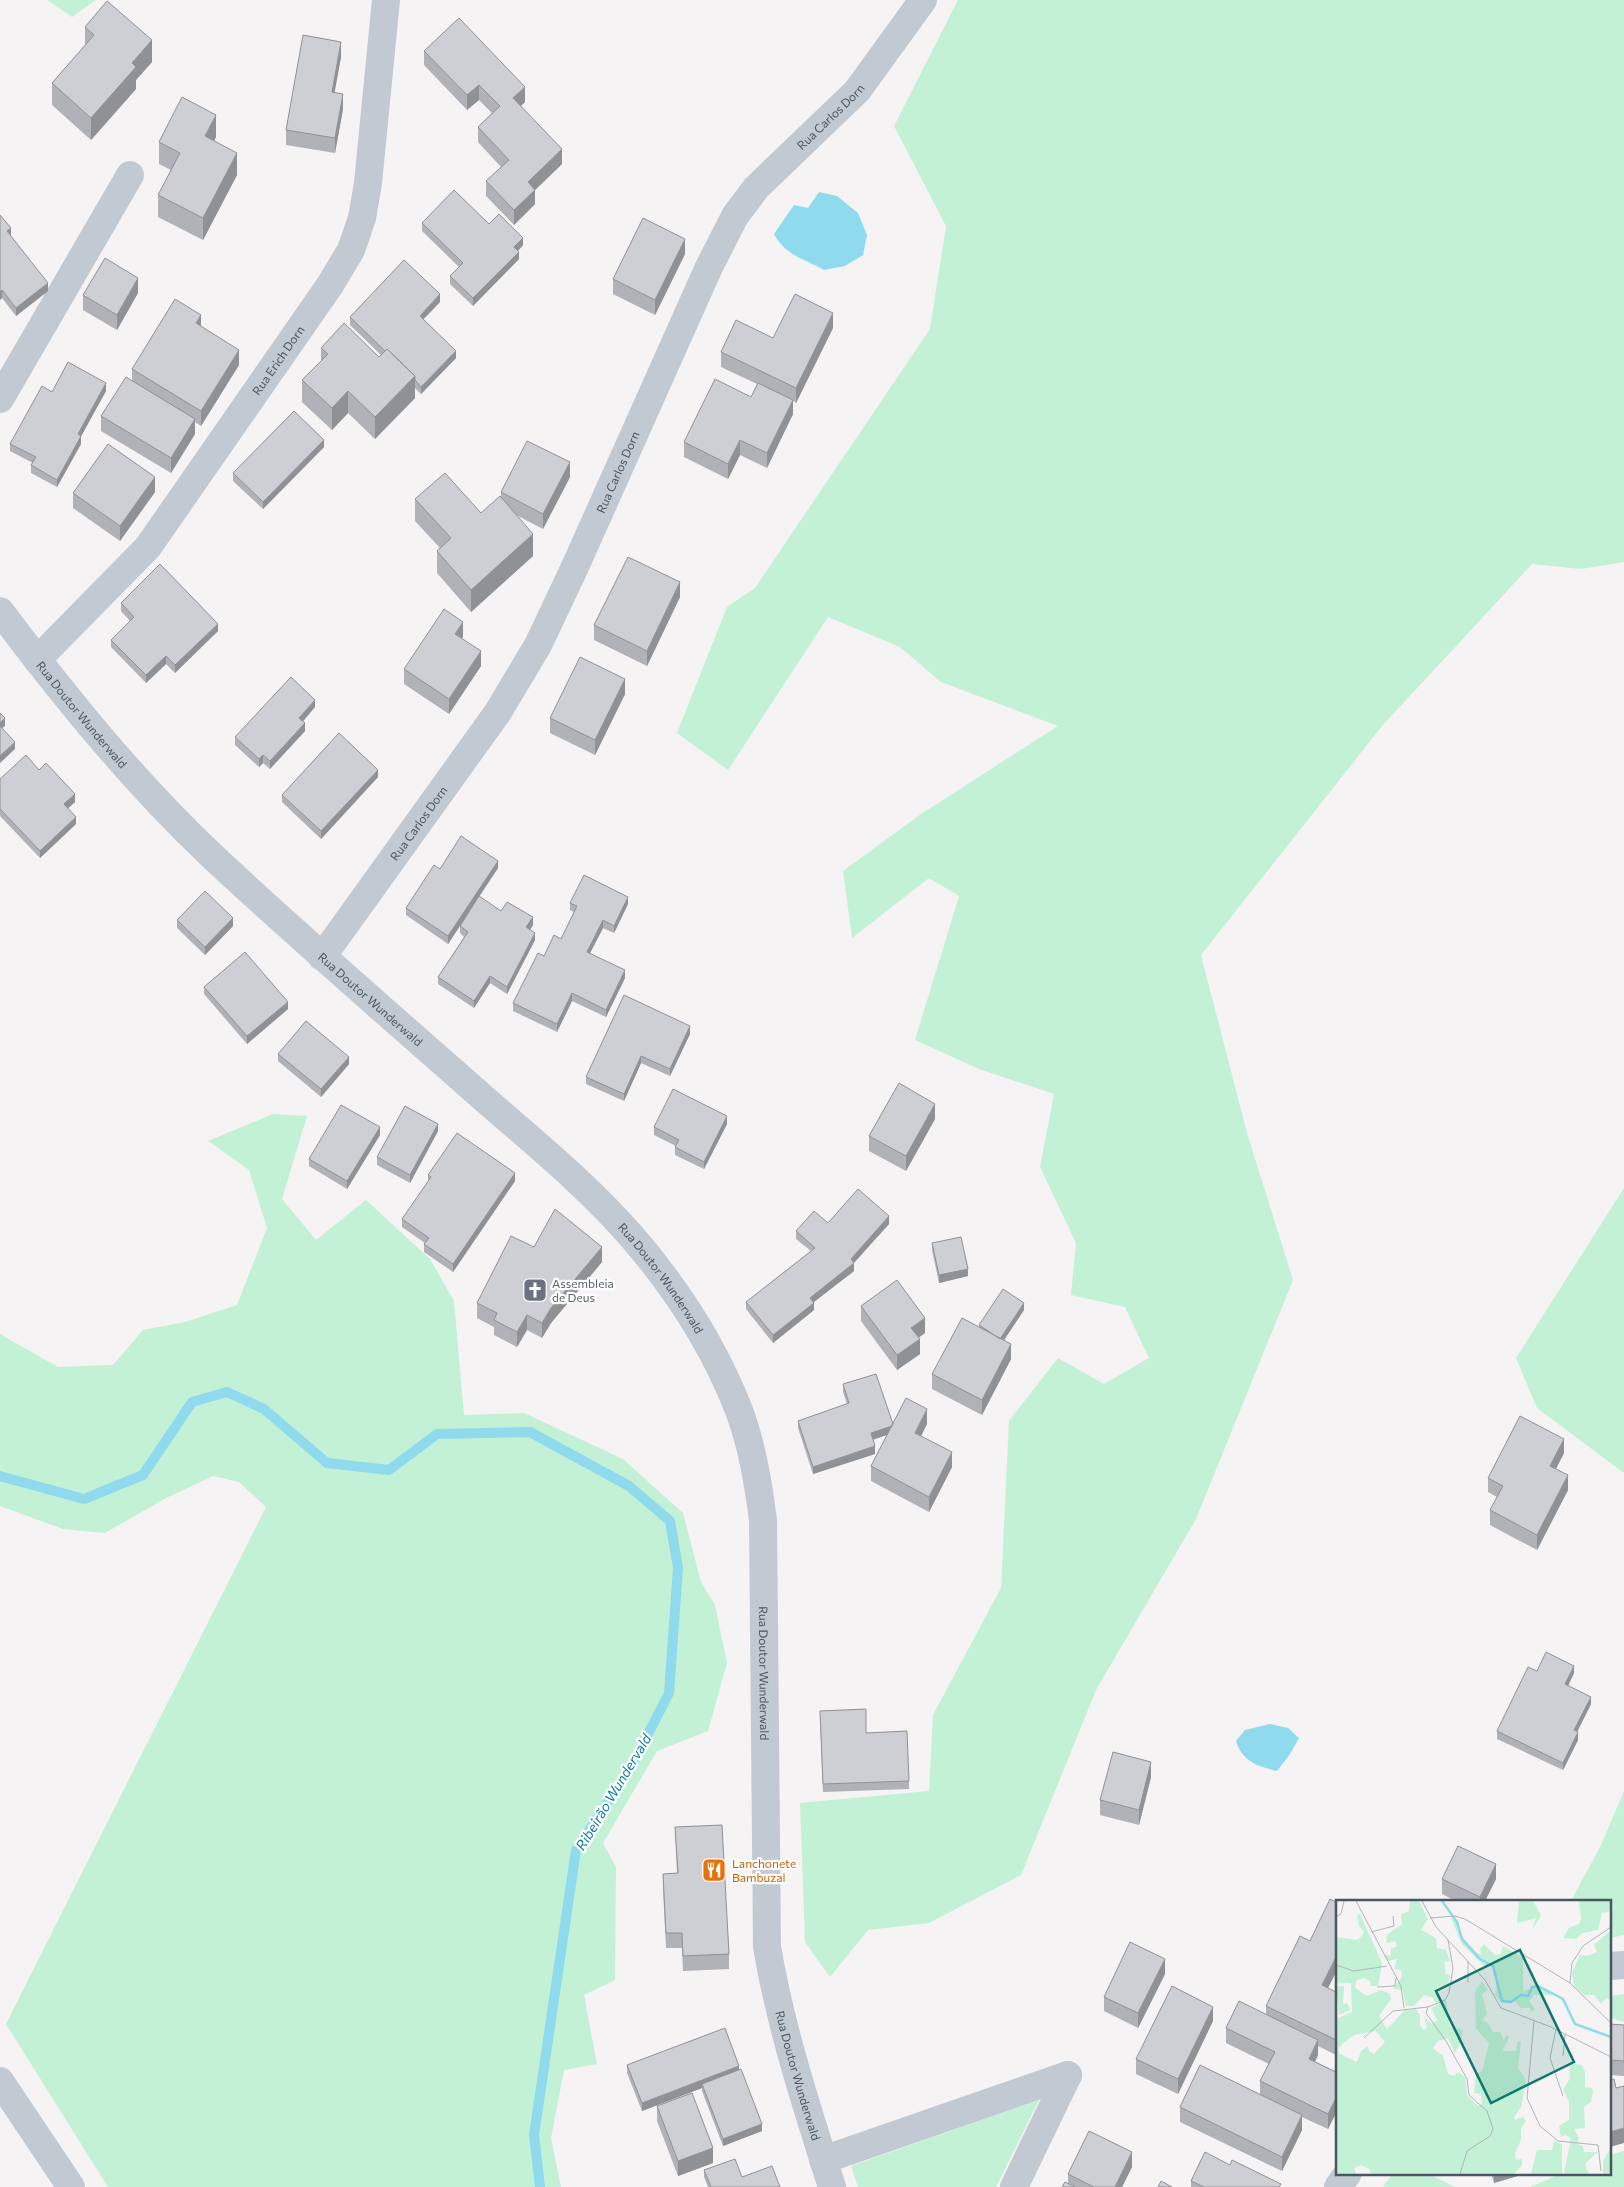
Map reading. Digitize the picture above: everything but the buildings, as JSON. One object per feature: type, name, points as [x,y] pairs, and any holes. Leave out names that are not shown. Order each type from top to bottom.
[{"type":"street","name":"Rua Erich Dorn","points":[[37,660],[148,547],[330,285],[350,250],[362,218],[368,183],[386,0]]},
{"type":"street","name":"Rua Carlos Dorn","points":[[322,957],[498,712],[538,645],[709,268],[735,216],[756,188],[857,91],[923,0]]},
{"type":"street","points":[[0,399],[130,175]]},
{"type":"street","name":"Rua Doutor Wunderwald","points":[[0,611],[100,738],[154,800],[322,957],[582,1185],[632,1238],[687,1310],[715,1358],[738,1409],[756,1471],[763,1520],[767,1947],[774,1987],[787,2039],[832,2187]]},
{"type":"street","points":[[823,2160],[1068,2075],[1014,2187]]},
{"type":"street","points":[[0,2080],[71,2187]]},
{"type":"street","points":[[1338,2187],[1347,2174]]},
{"type":"green space","points":[[47,0],[96,0],[72,17]]},
{"type":"green space","points":[[958,0],[1624,0],[1624,562],[1581,569],[1532,564],[1382,726],[1201,955],[1247,1133],[1293,1280],[1196,1519],[1096,1690],[1021,1875],[929,1923],[868,1930],[830,1977],[805,1942],[800,1803],[929,1791],[933,1715],[1001,1588],[1009,1421],[1058,1358],[1104,1384],[1149,1358],[1125,1307],[1071,1295],[1076,1243],[1040,1167],[1054,1094],[979,1069],[915,1040],[959,896],[929,878],[852,938],[843,871],[921,814],[1058,726],[941,682],[900,647],[828,617],[728,770],[677,733],[727,607],[755,588],[930,329],[946,226],[894,126]]},
{"type":"green space","points":[[273,1114],[307,1116],[282,1199],[316,1240],[366,1200],[430,1259],[454,1301],[464,1415],[524,1413],[623,1459],[683,1513],[701,1582],[715,1605],[727,1663],[708,1731],[657,1751],[603,1843],[616,1867],[615,1980],[584,1995],[597,2064],[564,2070],[551,2138],[561,2187],[108,2187],[6,2024],[266,1507],[239,1482],[213,1476],[166,1498],[105,1533],[63,1529],[0,1506],[0,1334],[58,1367],[113,1365],[143,1330],[185,1322],[237,1305],[267,1228],[249,1170],[208,1141]]},
{"type":"green space","points":[[1624,1188],[1624,1473],[1537,1408],[1516,1358]]},
{"type":"green space","points":[[1624,1791],[1624,1935],[1612,1938],[1612,1900],[1572,1900],[1601,1845]]},
{"type":"green space","points":[[1624,1994],[1624,2022],[1612,2019],[1612,1996]]},
{"type":"green space","points":[[1039,2100],[996,2187],[858,2187],[851,2166]]},
{"type":"green space","points":[[1624,2151],[1624,2187],[1530,2187],[1561,2174],[1612,2174],[1612,2154]]},
{"type":"green space","points":[[1392,2174],[1429,2174],[1455,2187],[1383,2187]]},
{"type":"water","points":[[819,192],[837,196],[858,213],[867,235],[863,255],[845,266],[824,270],[790,252],[774,234],[794,205],[808,208]]},
{"type":"water","points":[[1270,1724],[1288,1728],[1299,1738],[1277,1771],[1252,1762],[1243,1754],[1236,1741],[1245,1730]]},
{"type":"waterway","name":"Ribeirão Wundervald","points":[[0,1476],[84,1499],[143,1475],[192,1402],[227,1392],[264,1409],[327,1463],[389,1470],[437,1434],[530,1432],[629,1486],[670,1521],[678,1568],[669,1693],[629,1771],[576,1850],[534,2135],[540,2187]]},
{"type":"place","name":"Assembleia de Deus","points":[[535,1290]]},
{"type":"place","name":"Lanchonete Bambuzal","points":[[714,1870]]}]
